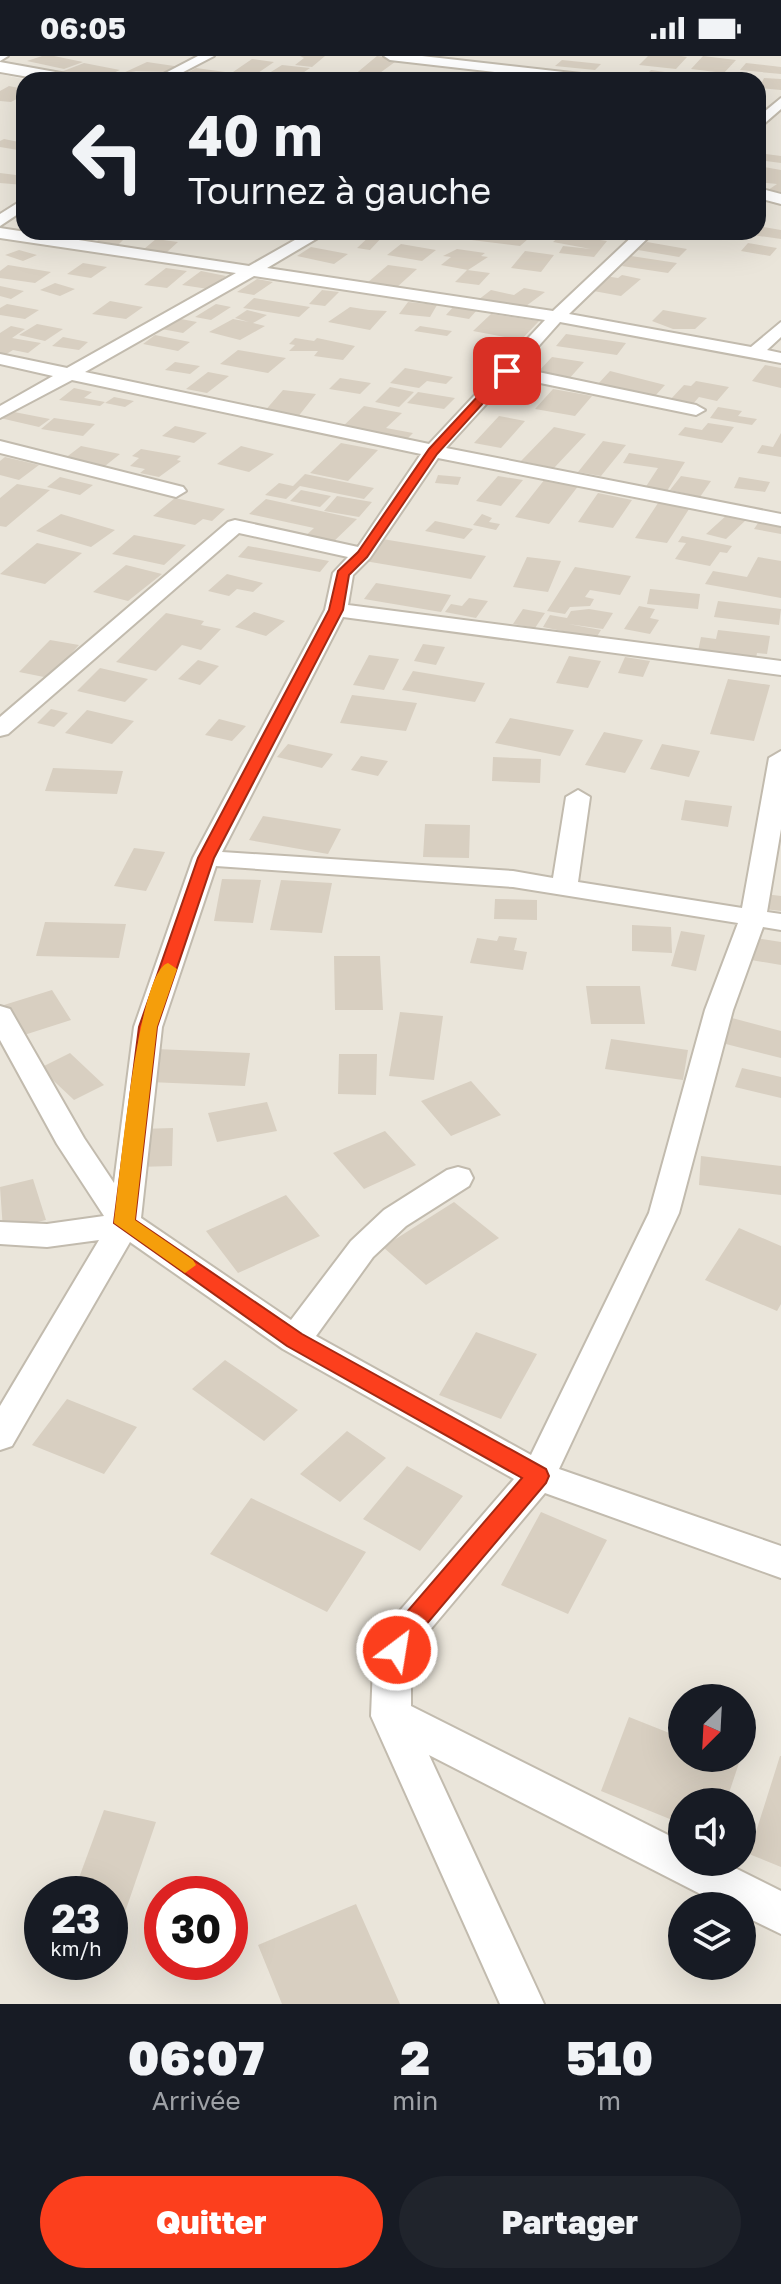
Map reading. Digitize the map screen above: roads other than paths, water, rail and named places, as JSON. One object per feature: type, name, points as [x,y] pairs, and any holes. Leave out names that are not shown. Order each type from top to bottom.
[{"type":"street","points":[[175,72],[208,56]]},
{"type":"street","points":[[390,56],[498,72]]},
{"type":"street","points":[[538,72],[557,56]]},
{"type":"street","points":[[399,69],[411,59]]},
{"type":"street","points":[[0,67],[28,72]]},
{"type":"street","points":[[60,240],[138,249],[249,273],[558,315],[781,358]]},
{"type":"street","points":[[0,413],[306,240]]},
{"type":"street","points":[[0,1436],[125,1223],[148,1027],[206,858],[336,610],[343,573],[363,554],[433,451],[558,315],[638,240]]},
{"type":"street","points":[[755,353],[781,327]]},
{"type":"street","points":[[0,359],[433,451],[781,520]]},
{"type":"street","points":[[507,371],[696,410]]},
{"type":"street","points":[[0,447],[176,491]]},
{"type":"street","points":[[0,729],[235,526],[363,554]]},
{"type":"street","points":[[336,610],[781,668]]},
{"type":"street","points":[[522,2004],[391,1716],[392,1666],[403,1634],[538,1476],[664,1213],[719,1010],[767,921],[781,758]]},
{"type":"street","points":[[564,887],[578,797]]},
{"type":"street","points":[[206,858],[513,879],[767,921]]},
{"type":"street","points":[[0,1015],[72,1144],[125,1223],[295,1340],[538,1476],[781,1562]]},
{"type":"street","points":[[295,1340],[362,1249],[395,1218],[458,1178]]},
{"type":"street","points":[[0,1233],[35,1238],[74,1235],[125,1223]]},
{"type":"street","points":[[391,1716],[781,1913]]}]
